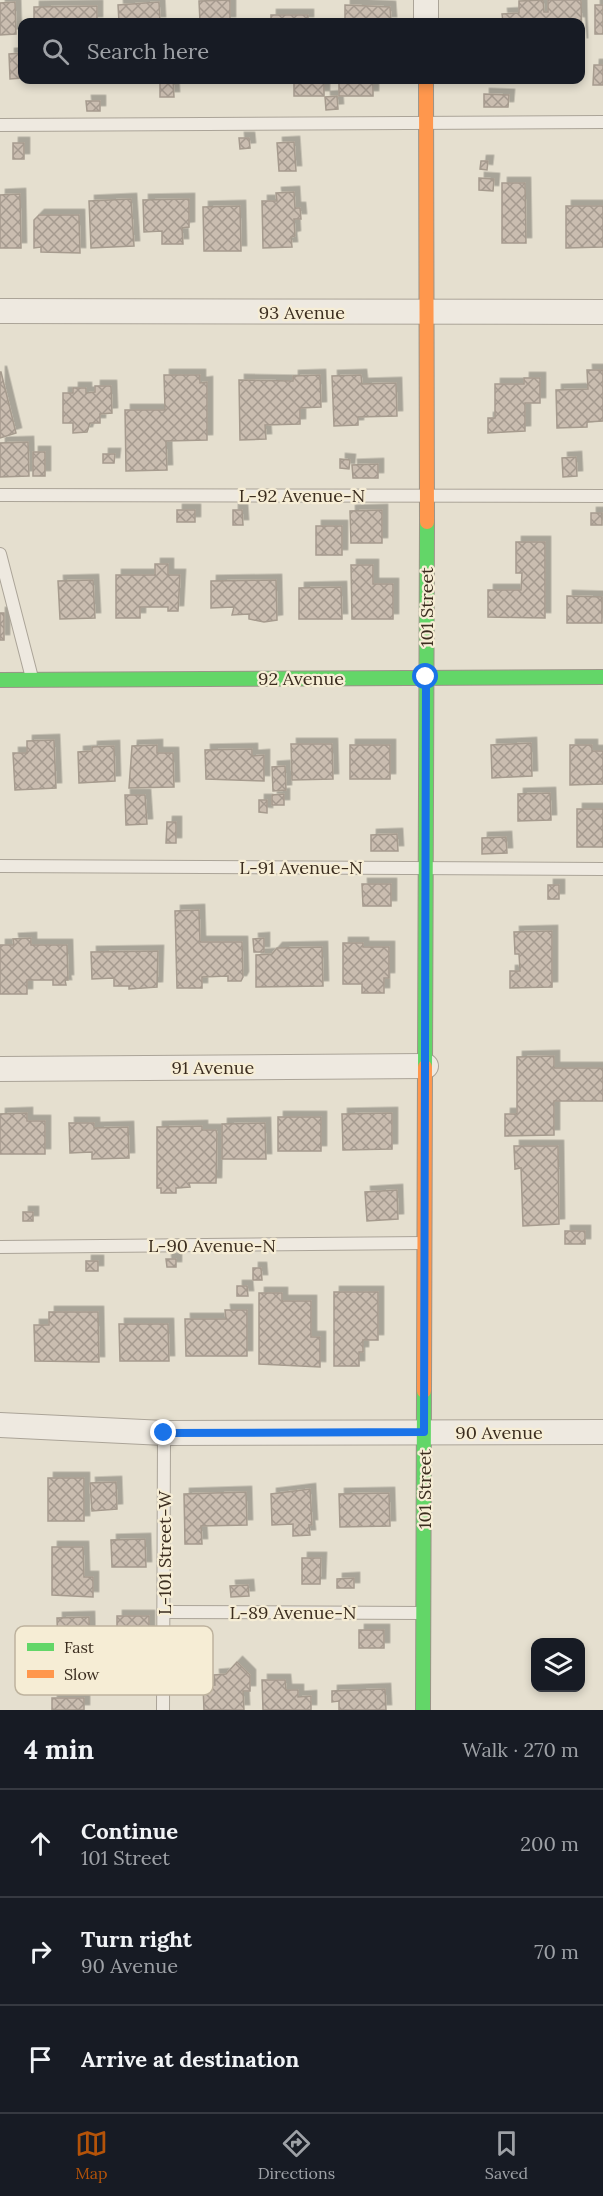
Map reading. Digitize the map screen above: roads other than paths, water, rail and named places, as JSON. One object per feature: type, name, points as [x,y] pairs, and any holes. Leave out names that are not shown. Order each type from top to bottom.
[{"type":"street","points":[[426,0],[426,18]]},
{"type":"street","name":"101 Street","points":[[423,1710],[428,312],[426,84]]},
{"type":"street","name":"93 Avenue","points":[[0,311],[603,312]]},
{"type":"street","name":"92 Avenue","points":[[5,683],[32,680],[603,677]]},
{"type":"street","name":"91 Avenue","points":[[0,1069],[426,1066]]},
{"type":"street","name":"90 Avenue","points":[[0,1425],[164,1433],[603,1432]]},
{"type":"lane","points":[[0,125],[603,122]]},
{"type":"lane","name":"L-92 Avenue-N","points":[[0,495],[603,496]]},
{"type":"lane","points":[[0,555],[32,680]]},
{"type":"lane","name":"L-91 Avenue-N","points":[[0,866],[603,869]]},
{"type":"lane","name":"L-90 Avenue-N","points":[[0,1247],[425,1243]]},
{"type":"lane","name":"L-101 Street-W","points":[[163,1626],[164,1433]]},
{"type":"lane","name":"L-89 Avenue-N","points":[[163,1612],[423,1613]]}]
